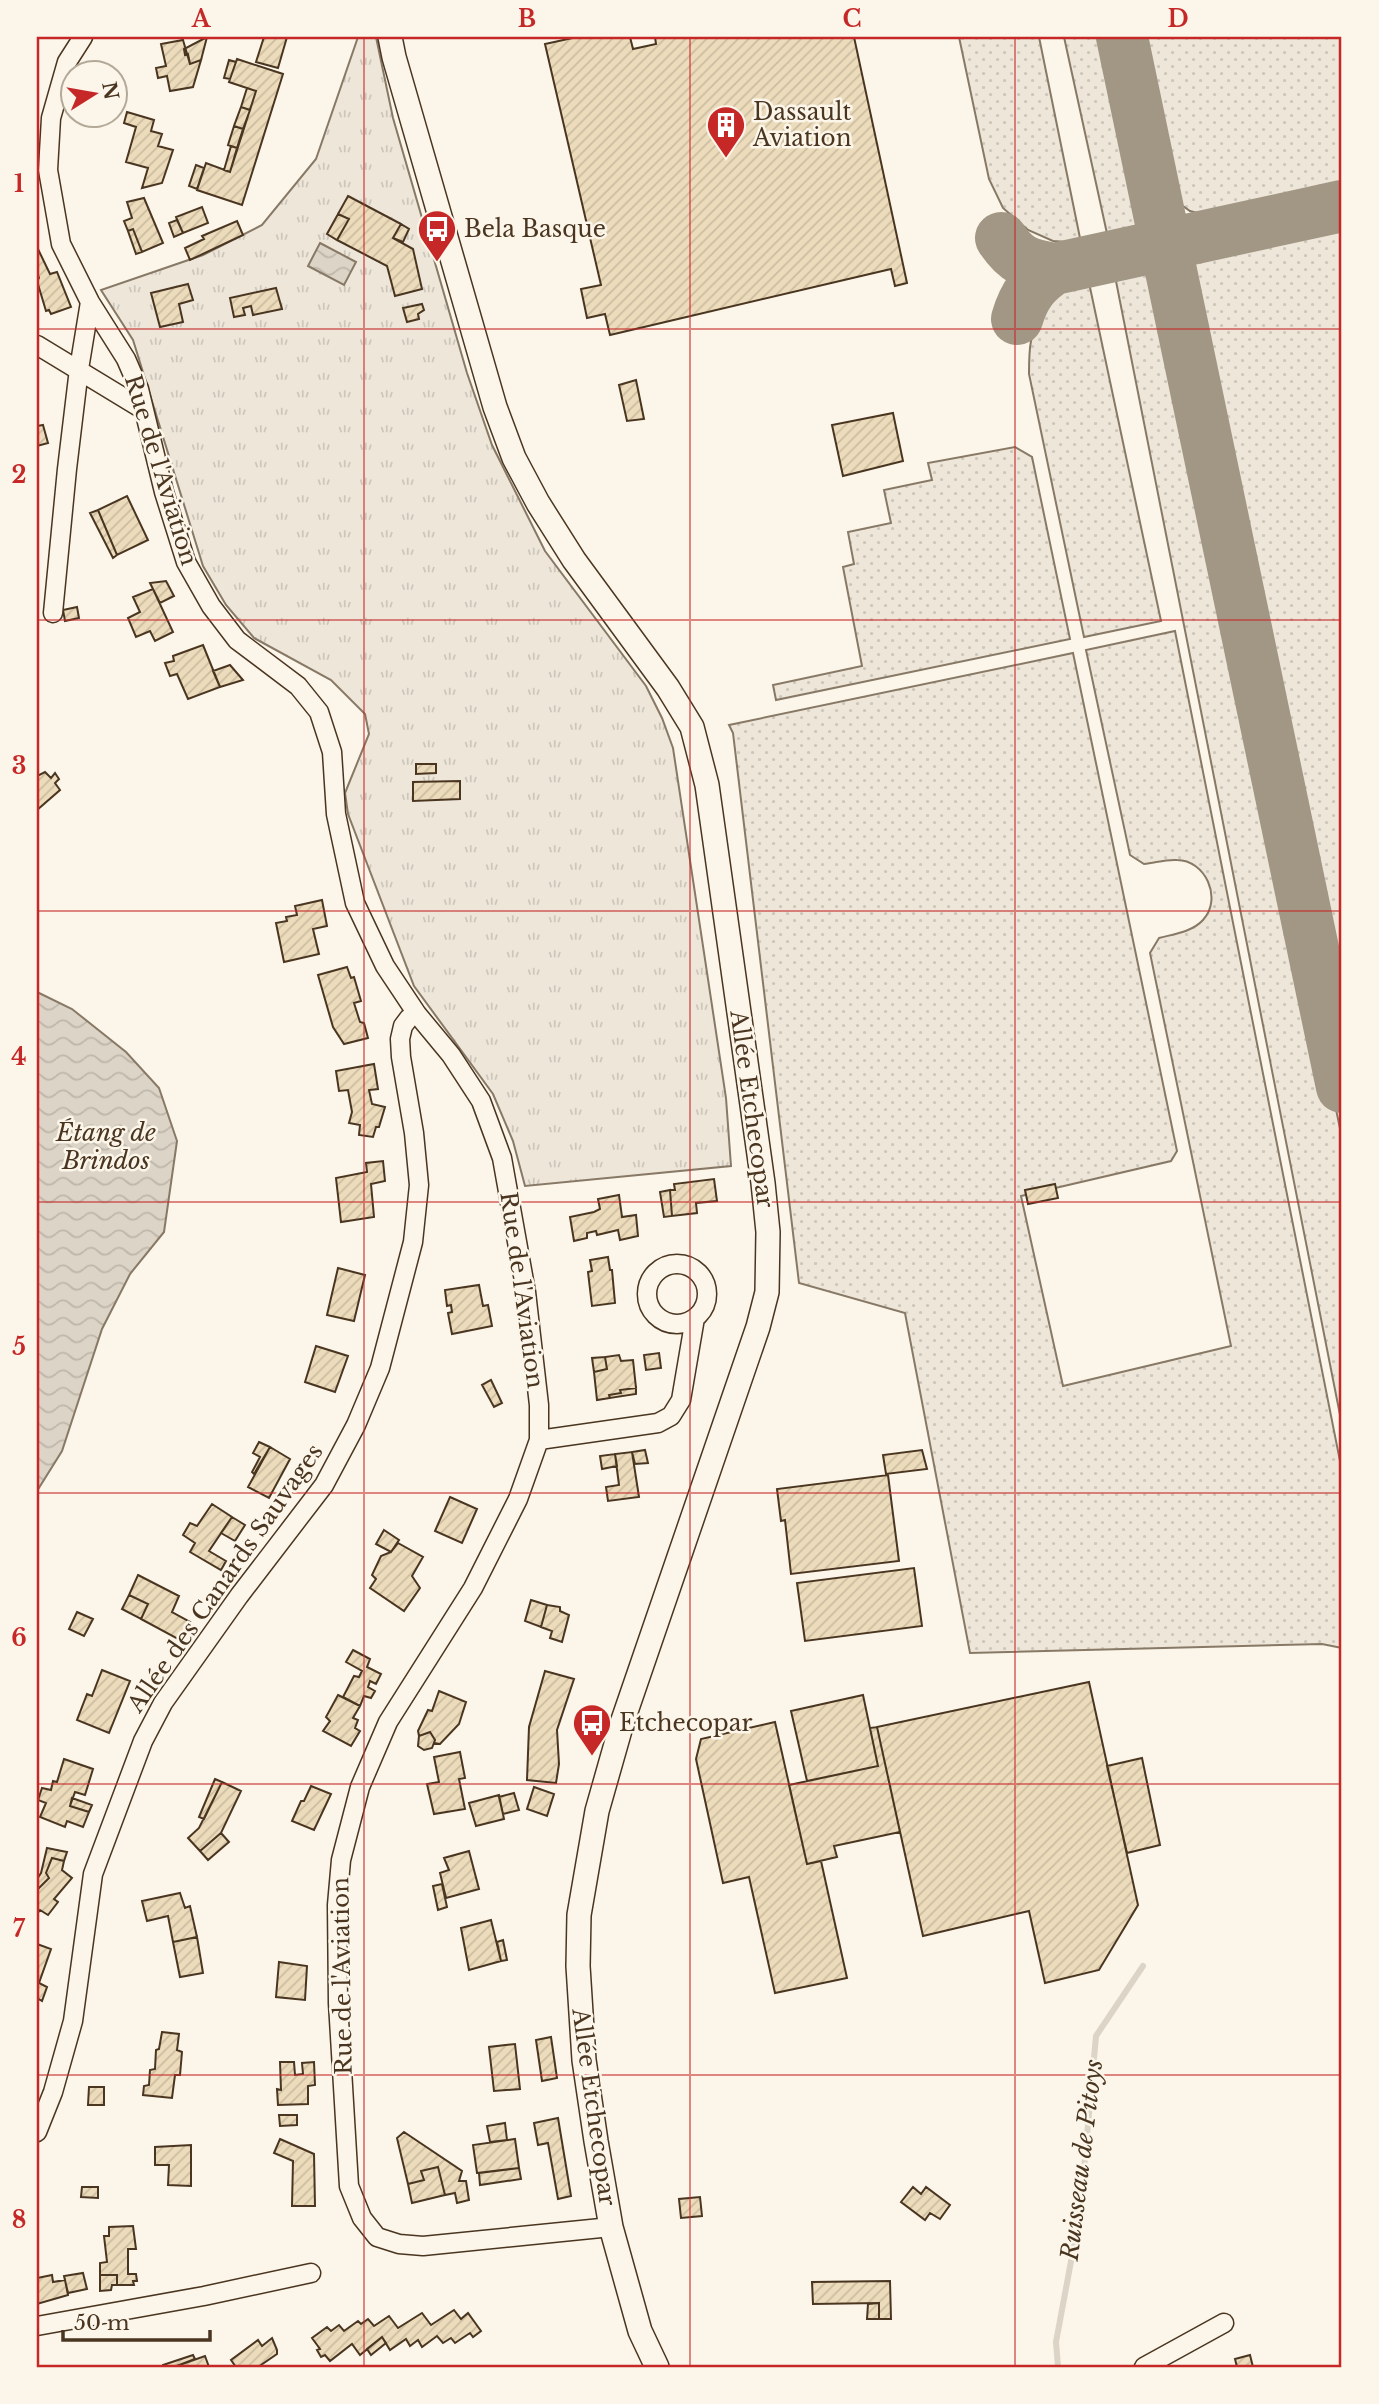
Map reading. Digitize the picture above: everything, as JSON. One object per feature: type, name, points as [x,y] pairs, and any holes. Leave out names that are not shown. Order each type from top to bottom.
[{"type":"street","name":"Rue de l'Aviation","points":[[83,37],[67,62],[51,118],[48,170],[61,244],[90,302],[126,359],[139,389],[164,492],[186,562],[211,606],[237,640],[298,686],[319,712],[332,752],[336,814],[355,903],[385,966],[417,1014],[451,1055],[481,1101],[502,1158],[526,1292],[539,1405],[539,1440],[518,1499],[473,1588],[388,1722],[360,1787],[341,1860],[337,1905],[338,2003],[349,2186],[362,2218],[377,2236],[399,2244],[423,2246],[611,2227]]},
{"type":"street","name":"Allée Etchecopar","points":[[390,37],[397,70],[495,407],[514,458],[538,503],[574,560],[668,688],[692,727],[707,785],[765,1195],[769,1262],[767,1292],[758,1327],[622,1723],[597,1811],[579,1915],[578,1966],[583,2060],[611,2227]]},
{"type":"street","points":[[53,613],[79,369],[90,302]]},
{"type":"street","points":[[37,345],[144,410]]},
{"type":"street","name":"Allée des Canards Sauvages","points":[[37,2132],[53,2092],[74,2021],[93,1874],[143,1741],[163,1703],[239,1596],[324,1485],[356,1425],[380,1368],[414,1242],[419,1185],[400,1039],[403,1026],[409,1018],[417,1014]]},
{"type":"street","points":[[539,1440],[659,1423],[671,1416],[681,1400],[695,1318]]},
{"type":"street","points":[[611,2227],[640,2331],[657,2367]]},
{"type":"street","points":[[37,2326],[204,2296],[311,2273]]},
{"type":"street","points":[[1144,2367],[1224,2323]]},
{"type":"green space","points":[[358,37],[376,37],[393,118],[467,373],[492,445],[545,551],[646,686],[673,748],[726,1098],[731,1166],[525,1186],[513,1141],[493,1094],[414,986],[348,814],[345,793],[369,734],[365,714],[331,680],[254,638],[226,605],[203,566],[133,340],[101,290],[203,255],[262,225],[316,159]]},
{"type":"green space","points":[[959,37],[1039,37],[1081,243],[1053,241],[1028,230],[1003,208],[989,179]]},
{"type":"green space","points":[[1064,37],[1112,37],[1152,229],[1108,238]]},
{"type":"green space","points":[[1133,37],[1342,37],[1342,190],[1215,218],[1190,211],[1173,199],[1161,179]]},
{"type":"green space","points":[[1342,222],[1342,1034],[1185,281],[1185,267],[1193,258],[1205,252]]},
{"type":"green space","points":[[1159,262],[1342,1138],[1342,1425],[1114,271]]},
{"type":"green space","points":[[1088,278],[1161,621],[1084,637],[1029,374],[1029,353],[1039,320],[1052,302],[1068,288]]},
{"type":"green space","points":[[1015,447],[1032,457],[1070,639],[776,700],[773,685],[862,666],[843,567],[854,564],[848,532],[891,523],[884,490],[932,480],[928,463]]},
{"type":"green space","points":[[1175,631],[1342,1471],[1342,1648],[1322,1644],[970,1653],[905,1313],[799,1283],[733,733],[729,725],[1073,653],[1177,1151],[1171,1161],[1021,1196],[1063,1386],[1231,1346],[1150,953],[1159,938],[1188,930],[1203,920],[1209,911],[1211,891],[1203,873],[1187,862],[1169,860],[1144,864],[1130,855],[1086,650]]},
{"type":"water","points":[[320,243],[356,262],[344,285],[308,266]]},
{"type":"water","name":"Étang de Brindos","points":[[37,992],[72,1009],[126,1052],[159,1088],[177,1141],[164,1232],[130,1274],[102,1329],[62,1451],[37,1491]]},
{"type":"building","points":[[207,37],[201,60],[190,64],[184,49]]},
{"type":"building","points":[[264,37],[287,37],[278,68],[256,62]]},
{"type":"building","name":"Dassault Aviation","points":[[577,37],[630,37],[633,49],[656,44],[655,37],[854,37],[907,283],[895,286],[891,269],[610,335],[605,314],[587,318],[581,289],[601,285],[545,44]]},
{"type":"building","points":[[183,40],[190,64],[201,60],[193,87],[170,91],[167,76],[158,78],[156,68],[166,66],[161,44]]},
{"type":"building","points":[[237,59],[283,74],[242,205],[197,190],[206,163],[230,172],[256,91],[229,82]]},
{"type":"building","points":[[229,60],[236,62],[230,79],[224,78]]},
{"type":"building","points":[[247,88],[256,91],[250,110],[241,107]]},
{"type":"building","points":[[241,107],[250,110],[243,129],[234,126]]},
{"type":"building","points":[[130,113],[154,120],[151,131],[162,134],[158,146],[173,150],[162,183],[142,188],[148,168],[126,162],[136,127],[130,125]]},
{"type":"building","points":[[234,126],[243,129],[237,148],[228,145]]},
{"type":"building","points":[[231,146],[237,148],[230,172],[224,170]]},
{"type":"building","points":[[196,165],[204,168],[197,189],[189,186]]},
{"type":"building","points":[[348,196],[401,224],[393,238],[413,249],[422,289],[395,296],[387,266],[337,240],[349,219],[338,214]]},
{"type":"building","points":[[144,198],[163,243],[142,252],[133,229],[128,231],[124,221],[132,218],[127,202]]},
{"type":"building","points":[[202,207],[208,223],[183,233],[176,217]]},
{"type":"building","points":[[338,214],[349,219],[337,240],[327,234]]},
{"type":"building","points":[[177,220],[183,233],[174,237],[169,223]]},
{"type":"building","points":[[237,221],[243,235],[190,260],[185,248],[204,239],[202,236]]},
{"type":"building","points":[[401,224],[409,229],[403,242],[393,238]]},
{"type":"building","points":[[133,229],[142,252],[136,254],[128,231]]},
{"type":"building","points":[[37,247],[50,274],[57,272],[71,307],[51,314],[49,310],[46,311],[37,281]]},
{"type":"building","points":[[188,284],[193,300],[179,304],[183,322],[160,327],[151,293]]},
{"type":"building","points":[[276,288],[282,309],[253,315],[251,306],[243,308],[245,315],[234,317],[230,298]]},
{"type":"building","points":[[422,304],[424,310],[418,314],[419,319],[407,322],[403,308]]},
{"type":"building","points":[[636,380],[644,419],[627,421],[619,385]]},
{"type":"building","points":[[893,413],[903,461],[843,476],[832,425]]},
{"type":"building","points":[[43,425],[48,443],[37,446],[37,426]]},
{"type":"building","points":[[127,496],[148,540],[117,555],[98,510]]},
{"type":"building","points":[[98,510],[117,555],[113,558],[90,513]]},
{"type":"building","points":[[166,581],[174,596],[160,603],[150,583]]},
{"type":"building","points":[[153,589],[173,632],[155,641],[150,631],[136,637],[128,618],[140,612],[133,597]]},
{"type":"building","points":[[77,607],[79,618],[65,621],[63,610]]},
{"type":"building","points":[[203,645],[220,687],[188,699],[177,674],[170,676],[165,663],[174,661],[173,656]]},
{"type":"building","points":[[230,665],[243,680],[220,687],[213,671]]},
{"type":"building","points":[[416,764],[436,764],[436,773],[416,774]]},
{"type":"building","points":[[45,772],[51,778],[55,773],[59,779],[55,783],[60,790],[37,810],[37,776]]},
{"type":"building","points":[[460,781],[460,799],[413,801],[413,782]]},
{"type":"building","points":[[322,900],[327,926],[313,929],[319,954],[284,962],[276,923],[297,915],[295,906]]},
{"type":"building","points":[[347,967],[351,978],[354,977],[361,1001],[354,1003],[368,1038],[344,1044],[333,1027],[318,975]]},
{"type":"building","points":[[374,1064],[378,1089],[369,1090],[372,1104],[385,1107],[373,1137],[359,1135],[360,1125],[349,1123],[352,1112],[348,1090],[339,1091],[336,1071]]},
{"type":"building","points":[[383,1161],[385,1181],[371,1184],[374,1217],[341,1222],[336,1178],[367,1172],[366,1163]]},
{"type":"building","points":[[714,1179],[717,1201],[696,1203],[697,1213],[672,1216],[670,1190],[675,1190],[674,1184]]},
{"type":"building","points":[[1055,1184],[1058,1198],[1028,1204],[1025,1190]]},
{"type":"building","points":[[670,1190],[672,1216],[664,1217],[660,1192]]},
{"type":"building","points":[[619,1195],[622,1217],[636,1215],[638,1236],[620,1240],[618,1230],[597,1235],[596,1231],[587,1233],[587,1238],[574,1241],[570,1217],[594,1212],[600,1209],[598,1199]]},
{"type":"building","points":[[608,1257],[615,1303],[592,1306],[588,1272],[592,1271],[590,1260]]},
{"type":"building","points":[[338,1268],[365,1275],[354,1321],[327,1315]]},
{"type":"building","points":[[479,1285],[483,1306],[488,1305],[492,1326],[452,1334],[448,1313],[452,1312],[451,1305],[447,1306],[445,1290]]},
{"type":"building","points":[[316,1346],[348,1356],[335,1392],[305,1382]]},
{"type":"building","points":[[659,1353],[661,1368],[646,1370],[644,1355]]},
{"type":"building","points":[[619,1355],[621,1361],[633,1360],[636,1388],[620,1390],[621,1393],[609,1395],[610,1398],[597,1400],[594,1372],[607,1369],[605,1357]]},
{"type":"building","points":[[605,1357],[607,1369],[594,1372],[592,1358]]},
{"type":"building","points":[[491,1380],[502,1403],[494,1407],[482,1385]]},
{"type":"building","points":[[636,1388],[636,1394],[610,1398],[609,1395],[621,1393],[620,1390]]},
{"type":"building","points":[[259,1442],[270,1447],[254,1474],[252,1472],[260,1457],[253,1453]]},
{"type":"building","points":[[270,1447],[290,1459],[269,1498],[248,1487]]},
{"type":"building","points":[[645,1450],[648,1463],[635,1464],[632,1452]]},
{"type":"building","points":[[922,1450],[927,1469],[886,1474],[883,1455]]},
{"type":"building","points":[[632,1452],[639,1497],[608,1501],[606,1487],[619,1485],[615,1454]]},
{"type":"building","points":[[615,1454],[617,1466],[602,1469],[600,1456]]},
{"type":"building","points":[[888,1475],[899,1561],[791,1574],[785,1520],[781,1521],[777,1489]]},
{"type":"building","points":[[450,1497],[477,1509],[462,1543],[435,1531]]},
{"type":"building","points":[[212,1504],[232,1517],[209,1551],[226,1561],[221,1570],[190,1552],[195,1543],[183,1535],[190,1523],[197,1526]]},
{"type":"building","points":[[232,1517],[245,1525],[235,1541],[221,1533]]},
{"type":"building","points":[[384,1530],[399,1540],[391,1552],[376,1544]]},
{"type":"building","points":[[398,1543],[423,1557],[412,1576],[420,1588],[404,1611],[370,1588],[376,1579],[372,1575],[381,1556],[391,1552]]},
{"type":"building","points":[[914,1568],[922,1626],[805,1641],[797,1583]]},
{"type":"building","points":[[138,1575],[179,1596],[172,1612],[190,1622],[184,1635],[181,1634],[178,1639],[141,1619],[148,1604],[129,1595]]},
{"type":"building","points":[[129,1595],[148,1604],[141,1619],[122,1609]]},
{"type":"building","points":[[531,1600],[547,1605],[541,1627],[525,1621]]},
{"type":"building","points":[[547,1605],[560,1607],[560,1611],[569,1615],[562,1642],[550,1638],[552,1631],[541,1627]]},
{"type":"building","points":[[77,1612],[93,1619],[84,1636],[69,1629]]},
{"type":"building","points":[[353,1650],[370,1659],[367,1667],[381,1674],[376,1684],[370,1681],[368,1687],[375,1691],[371,1698],[364,1696],[360,1706],[343,1697],[354,1676],[359,1677],[362,1671],[346,1662]]},
{"type":"building","points":[[102,1670],[130,1681],[109,1733],[77,1720],[87,1694],[92,1696]]},
{"type":"building","points":[[545,1671],[574,1679],[557,1730],[559,1764],[556,1783],[527,1780],[529,1727]]},
{"type":"building","points":[[1089,1682],[1138,1905],[1099,1970],[1045,1983],[1029,1911],[923,1936],[877,1727]]},
{"type":"building","points":[[439,1691],[466,1702],[459,1724],[440,1744],[434,1743],[430,1732],[419,1736],[418,1731],[428,1710],[432,1711]]},
{"type":"building","points":[[338,1695],[360,1706],[353,1718],[358,1720],[355,1728],[360,1731],[351,1746],[323,1731],[330,1721],[326,1717]]},
{"type":"building","points":[[863,1695],[878,1766],[807,1781],[791,1711]]},
{"type":"building","points":[[775,1722],[807,1864],[821,1861],[847,1978],[775,1993],[749,1877],[723,1883],[696,1759],[701,1739]]},
{"type":"building","points":[[877,1727],[900,1832],[834,1846],[837,1857],[807,1864],[789,1785],[878,1766],[870,1728]]},
{"type":"building","points":[[430,1732],[435,1740],[432,1748],[424,1750],[418,1746],[419,1736]]},
{"type":"building","points":[[460,1752],[465,1778],[459,1779],[465,1809],[434,1814],[427,1784],[439,1782],[434,1757]]},
{"type":"building","points":[[1142,1758],[1160,1845],[1127,1853],[1107,1766]]},
{"type":"building","points":[[64,1759],[93,1769],[85,1795],[75,1792],[70,1806],[89,1812],[83,1827],[67,1821],[65,1827],[40,1817],[46,1803],[38,1800],[42,1788],[51,1790],[53,1781],[57,1782]]},
{"type":"building","points":[[215,1779],[222,1782],[204,1819],[199,1817]]},
{"type":"building","points":[[222,1782],[241,1791],[221,1833],[200,1851],[188,1838],[199,1828]]},
{"type":"building","points":[[311,1786],[331,1794],[314,1830],[292,1821]]},
{"type":"building","points":[[534,1787],[554,1794],[547,1816],[527,1809]]},
{"type":"building","points":[[514,1793],[519,1810],[503,1814],[499,1797]]},
{"type":"building","points":[[499,1795],[504,1819],[476,1826],[469,1803]]},
{"type":"building","points":[[72,1798],[92,1805],[89,1812],[70,1806]]},
{"type":"building","points":[[221,1833],[229,1842],[208,1860],[200,1851]]},
{"type":"building","points":[[47,1848],[67,1852],[64,1861],[52,1858],[46,1873],[49,1878],[39,1888],[37,1879]]},
{"type":"building","points":[[469,1851],[479,1889],[446,1898],[440,1873],[449,1870],[444,1858]]},
{"type":"building","points":[[52,1858],[64,1861],[62,1870],[72,1878],[54,1899],[58,1902],[48,1915],[40,1910],[37,1914],[37,1887],[49,1878],[46,1873]]},
{"type":"building","points":[[442,1884],[447,1907],[438,1910],[433,1886]]},
{"type":"building","points":[[180,1893],[185,1908],[190,1906],[197,1937],[173,1942],[168,1916],[147,1921],[142,1901]]},
{"type":"building","points":[[491,1920],[501,1961],[469,1970],[461,1928]]},
{"type":"building","points":[[197,1937],[203,1973],[180,1977],[173,1942]]},
{"type":"building","points":[[503,1940],[507,1960],[501,1961],[497,1942]]},
{"type":"building","points":[[37,1944],[51,1949],[39,1983],[47,1987],[42,2001],[37,1998]]},
{"type":"building","points":[[279,1962],[307,1966],[305,2000],[276,1997]]},
{"type":"building","points":[[162,2032],[179,2034],[177,2050],[182,2052],[180,2075],[175,2075],[172,2098],[143,2095],[144,2086],[149,2085],[150,2070],[155,2069],[156,2050],[159,2049]]},
{"type":"building","points":[[551,2037],[557,2078],[542,2081],[536,2040]]},
{"type":"building","points":[[515,2044],[520,2089],[494,2091],[489,2047]]},
{"type":"building","points":[[280,2062],[294,2062],[295,2075],[303,2074],[302,2063],[314,2062],[315,2085],[308,2086],[308,2104],[278,2105],[277,2089],[281,2090]]},
{"type":"building","points":[[89,2087],[104,2087],[104,2105],[88,2105]]},
{"type":"building","points":[[279,2115],[297,2115],[297,2125],[280,2126]]},
{"type":"building","points":[[558,2118],[571,2196],[558,2199],[548,2143],[538,2145],[534,2123]]},
{"type":"building","points":[[505,2123],[507,2140],[490,2142],[487,2126]]},
{"type":"building","points":[[404,2132],[462,2171],[459,2181],[466,2181],[469,2200],[457,2203],[455,2193],[445,2195],[438,2167],[421,2171],[424,2180],[408,2184],[397,2138]]},
{"type":"building","points":[[280,2139],[314,2154],[315,2206],[292,2206],[293,2161],[274,2153]]},
{"type":"building","points":[[515,2139],[519,2168],[477,2173],[473,2145]]},
{"type":"building","points":[[191,2145],[191,2186],[168,2185],[169,2165],[155,2165],[155,2147]]},
{"type":"building","points":[[438,2167],[445,2195],[412,2203],[408,2184],[424,2180],[421,2171]]},
{"type":"building","points":[[519,2168],[521,2179],[480,2185],[479,2173]]},
{"type":"building","points":[[82,2187],[98,2187],[98,2198],[81,2197]]},
{"type":"building","points":[[913,2187],[921,2194],[926,2187],[950,2205],[940,2219],[930,2213],[925,2220],[901,2202]]},
{"type":"building","points":[[700,2197],[702,2216],[681,2218],[679,2199]]},
{"type":"building","points":[[133,2226],[136,2249],[128,2249],[128,2274],[136,2274],[137,2281],[133,2281],[134,2285],[117,2285],[117,2275],[100,2275],[100,2263],[107,2262],[104,2236],[109,2236],[109,2227]]},
{"type":"building","points":[[83,2273],[87,2289],[68,2293],[64,2276]]},
{"type":"building","points":[[52,2275],[53,2282],[65,2280],[68,2295],[37,2304],[37,2278]]},
{"type":"building","points":[[100,2275],[117,2275],[117,2285],[112,2285],[111,2290],[100,2291]]},
{"type":"building","points":[[890,2281],[891,2319],[879,2319],[879,2303],[813,2304],[812,2282]]},
{"type":"building","points":[[879,2303],[879,2319],[867,2319],[868,2304]]},
{"type":"building","points":[[454,2310],[461,2319],[468,2313],[481,2331],[473,2337],[470,2333],[455,2343],[451,2338],[443,2343],[437,2336],[422,2347],[418,2340],[410,2346],[406,2339],[390,2350],[382,2337],[360,2355],[352,2344],[330,2361],[325,2355],[321,2357],[317,2350],[320,2349],[312,2338],[327,2327],[331,2331],[339,2325],[344,2331],[358,2321],[361,2324],[368,2319],[374,2326],[389,2316],[398,2328],[422,2313],[431,2325]]},
{"type":"building","points":[[382,2337],[386,2343],[371,2355],[367,2349]]},
{"type":"building","points":[[272,2338],[277,2354],[258,2367],[236,2367],[231,2360],[258,2340],[262,2346]]},
{"type":"building","points":[[193,2355],[195,2359],[174,2367],[163,2367],[163,2365]]},
{"type":"building","points":[[1250,2355],[1253,2367],[1237,2367],[1235,2359]]},
{"type":"building","points":[[205,2356],[209,2367],[174,2367]]},
{"type":"waterway","name":"Ruisseau de Pitoys","points":[[1058,2367],[1056,2342],[1080,2213],[1096,2036],[1143,1966]]},
{"type":"taxiway","points":[[1122,37],[1342,1087]]},
{"type":"taxiway","points":[[1001,238],[1017,257],[1054,269],[1342,206]]},
{"type":"taxiway","points":[[1017,319],[1031,290],[1054,269]]},
{"type":"place","name":"Dassault Aviation","points":[[726,159]]},
{"type":"place","name":"Bela Basque","points":[[437,263]]},
{"type":"place","name":"Etchecopar","points":[[592,1757]]}]
